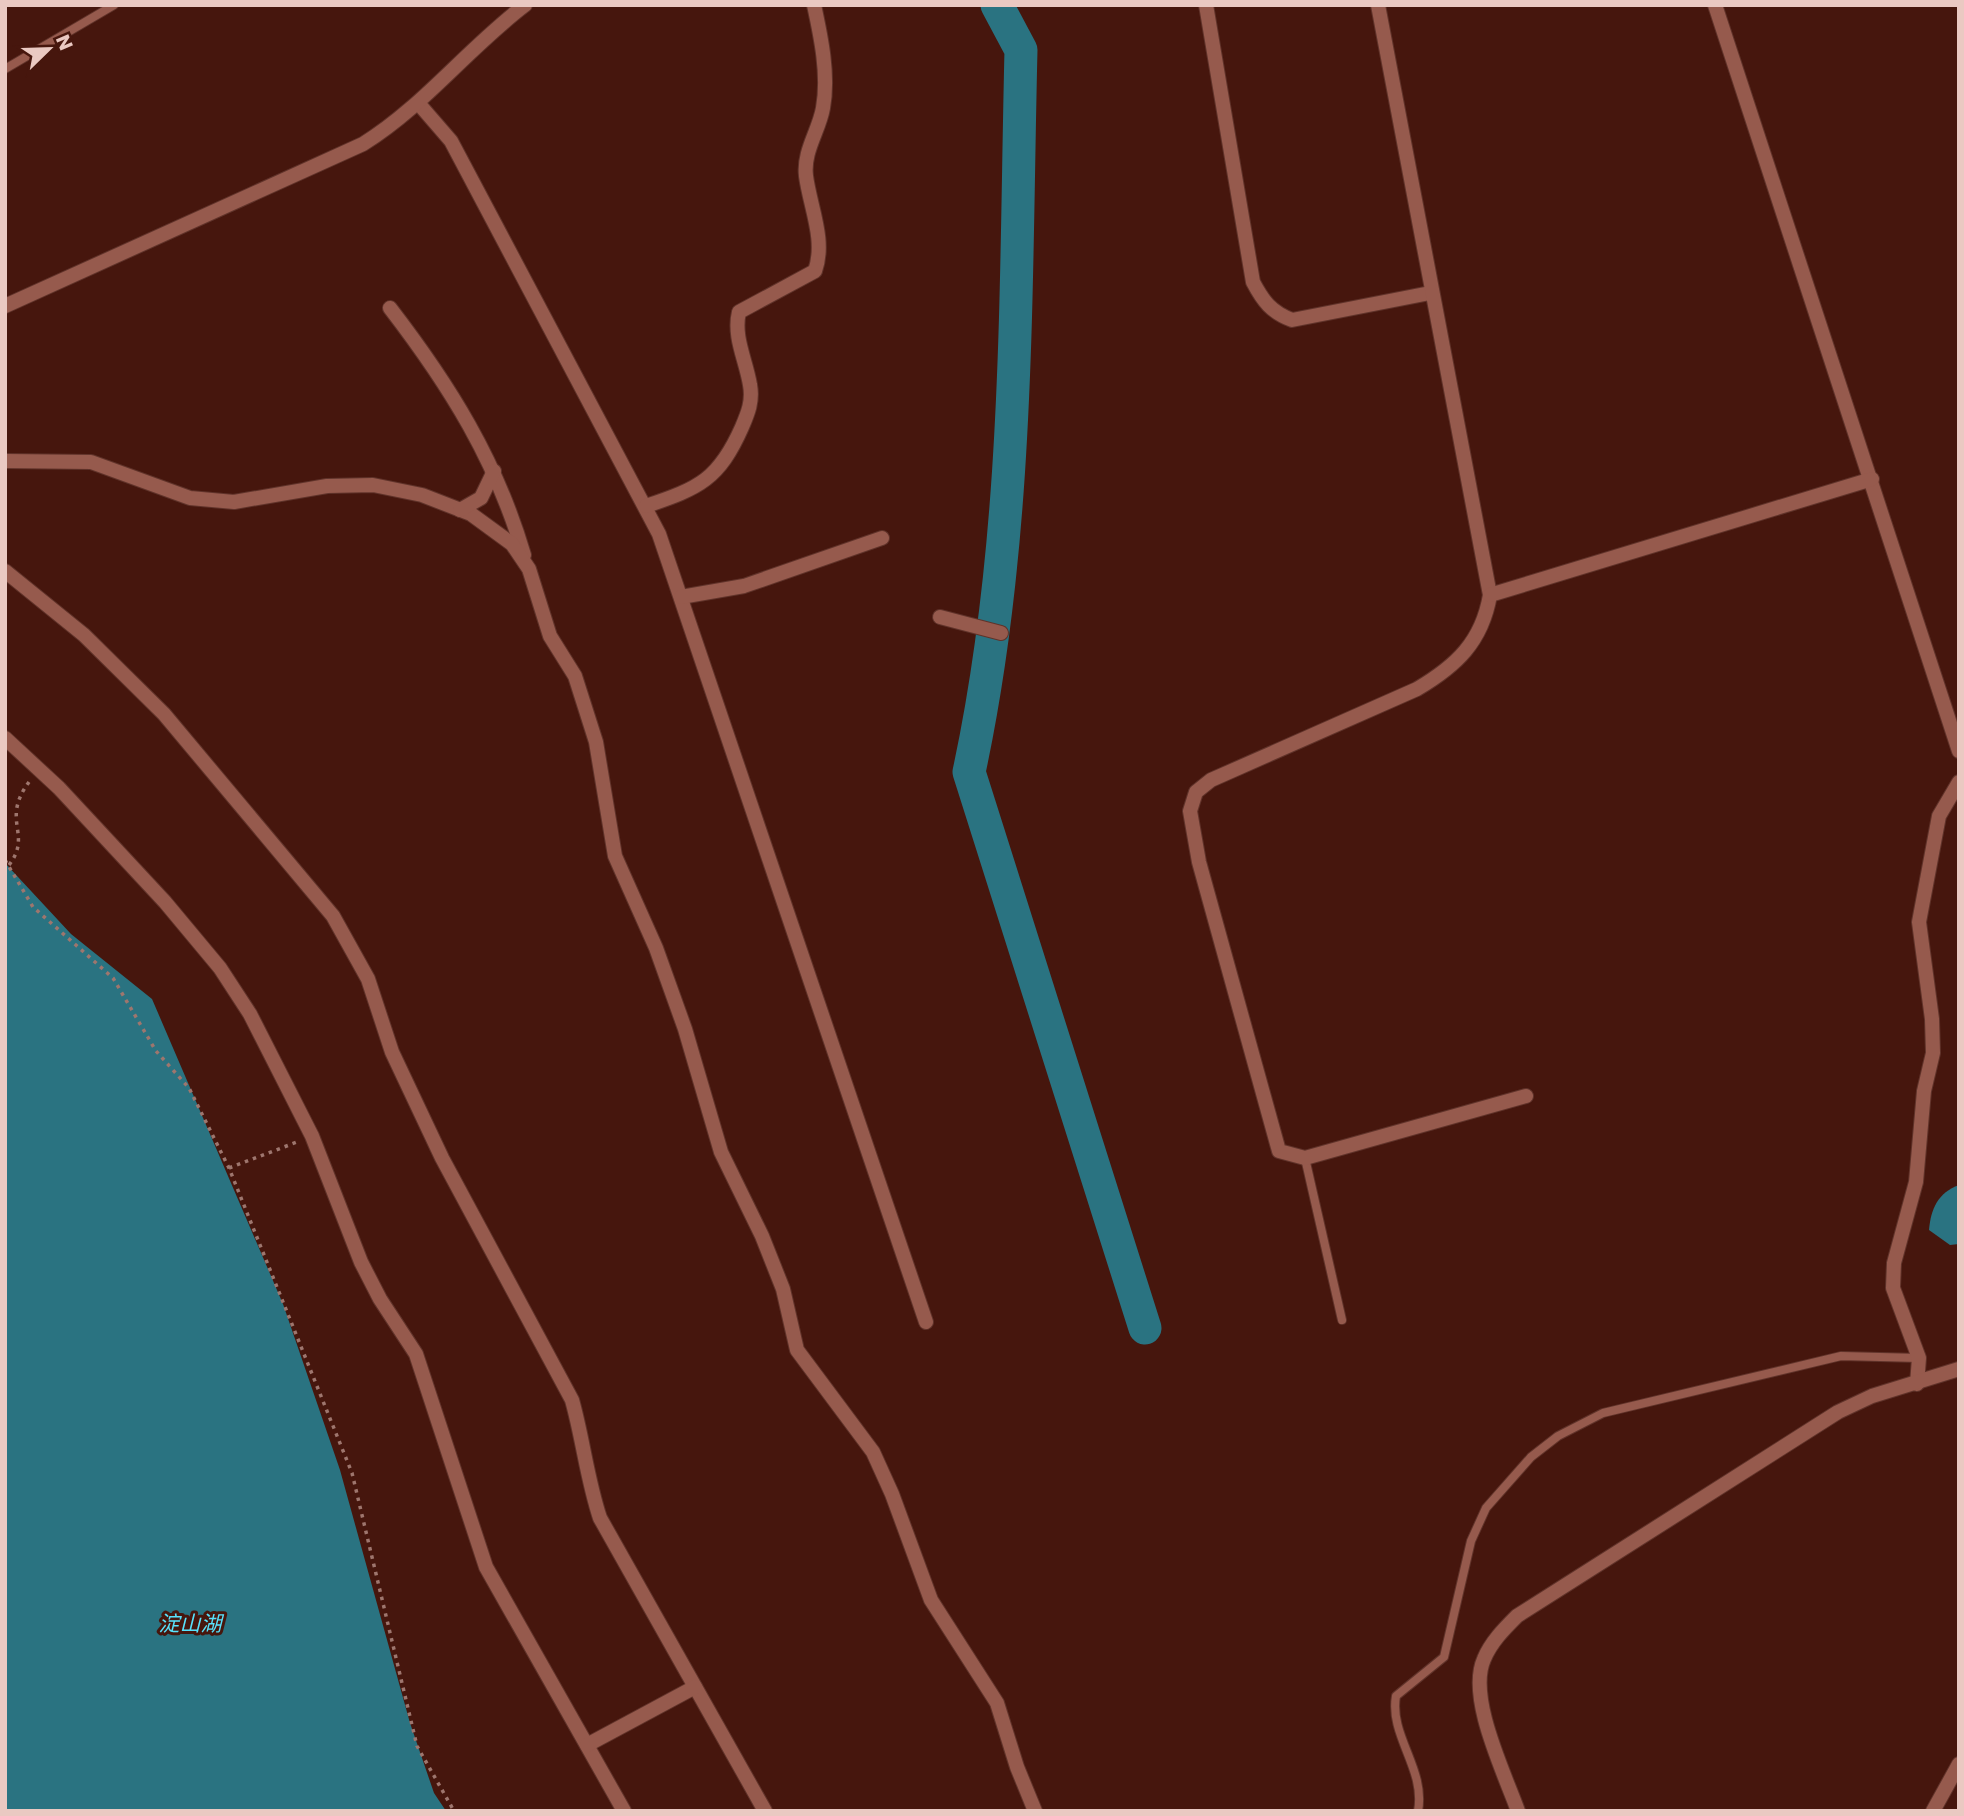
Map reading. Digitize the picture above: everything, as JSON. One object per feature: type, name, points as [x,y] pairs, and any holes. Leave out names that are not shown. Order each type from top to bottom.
[{"type":"street","points":[[5,306],[363,144],[397,123],[419,104],[449,71],[525,5]]},
{"type":"street","points":[[646,506],[678,495],[708,479],[727,459],[750,407],[751,387],[736,325],[739,312],[816,271],[821,254],[806,173],[809,147],[823,110],[825,87],[814,5]]},
{"type":"street","points":[[1206,5],[1253,282],[1263,301],[1277,314],[1292,320],[1430,293]]},
{"type":"street","points":[[1378,5],[1430,293],[1490,595],[1486,619],[1466,652],[1447,672],[1416,689],[1212,780],[1196,792],[1190,811],[1199,862],[1279,1151],[1305,1158],[1527,1096]]},
{"type":"street","points":[[1715,5],[1959,751]]},
{"type":"street","points":[[419,104],[450,141],[646,506],[681,597],[926,1322]]},
{"type":"street","points":[[390,308],[449,389],[475,430],[509,503],[550,636],[575,676],[596,742],[615,856],[660,959],[685,1029],[721,1152],[762,1236],[783,1289],[797,1350],[873,1452],[892,1494],[931,1600],[997,1703],[1017,1767],[1035,1811]]},
{"type":"street","points":[[5,461],[92,462],[190,498],[234,502],[327,486],[373,485],[422,495],[460,510],[512,544],[529,569]]},
{"type":"street","points":[[460,510],[481,499],[494,471]]},
{"type":"street","points":[[1490,595],[1872,480]]},
{"type":"street","points":[[681,597],[744,586],[882,538]]},
{"type":"street","points":[[5,571],[83,635],[164,714],[333,916],[368,979],[392,1052],[442,1157],[572,1400],[583,1439],[588,1481],[600,1518],[765,1811]]},
{"type":"street","points":[[940,617],[1001,633]]},
{"type":"street","points":[[5,738],[165,902],[220,968],[250,1014],[312,1136],[361,1262],[380,1299],[416,1354],[486,1567],[624,1811]]},
{"type":"street","points":[[1917,1384],[1919,1358],[1893,1288],[1894,1263],[1916,1182],[1924,1091],[1933,1053],[1932,1019],[1919,922],[1939,816],[1959,782]]},
{"type":"street","points":[[1518,1811],[1483,1710],[1479,1680],[1483,1659],[1497,1636],[1517,1616],[1838,1412],[1872,1396],[1917,1384],[1959,1368]]},
{"type":"street","points":[[587,1745],[695,1687]]},
{"type":"street","points":[[1933,1811],[1959,1764]]},
{"type":"lane","points":[[5,69],[114,5]]},
{"type":"lane","points":[[1305,1158],[1342,1320]]},
{"type":"lane","points":[[1418,1811],[1420,1797],[1416,1771],[1393,1714],[1396,1696],[1444,1657],[1471,1541],[1486,1508],[1531,1457],[1558,1436],[1603,1413],[1712,1385],[1841,1356],[1919,1358]]},
{"type":"path","points":[[17,792],[41,772]]},
{"type":"path","points":[[9,865],[15,857],[10,824]]},
{"type":"path","points":[[5,860],[33,907],[113,978],[156,1051],[189,1088],[229,1168],[352,1473],[417,1746],[454,1811]]},
{"type":"path","points":[[229,1168],[312,1136]]},
{"type":"water","name":"淀山湖","points":[[5,863],[71,934],[152,999],[283,1304],[340,1470],[410,1723],[434,1793],[446,1811],[5,1811]]},
{"type":"water","points":[[1959,1185],[1959,1244],[1950,1245],[1929,1230],[1930,1222],[1937,1202],[1946,1192]]},
{"type":"waterway","points":[[997,5],[1021,50],[1012,412],[998,593],[986,683],[969,772],[1145,1328]]}]
